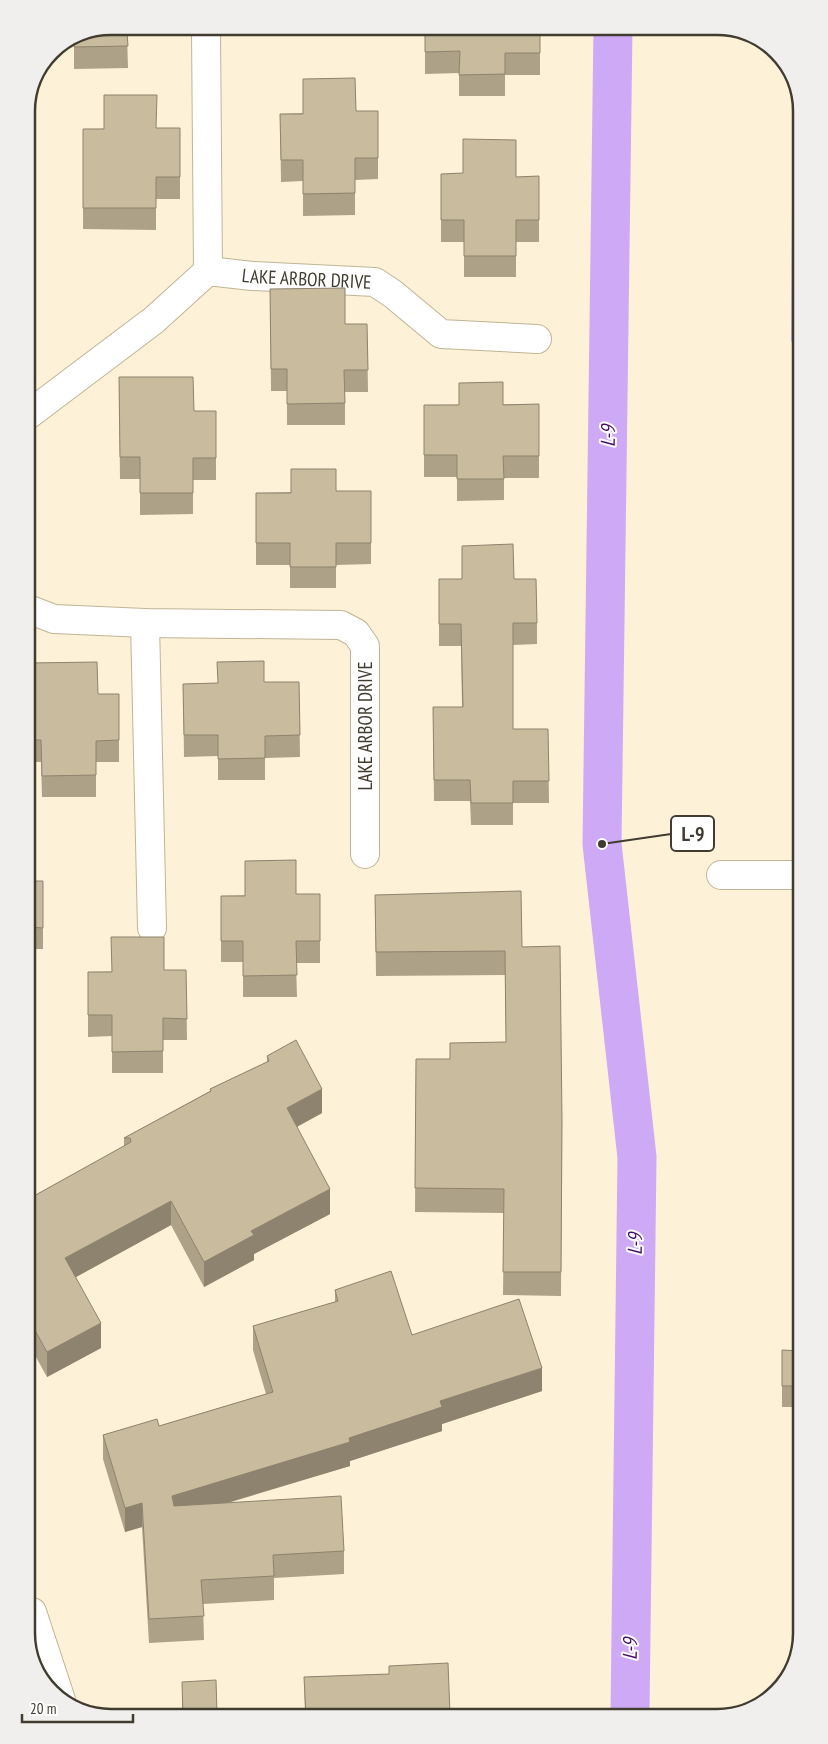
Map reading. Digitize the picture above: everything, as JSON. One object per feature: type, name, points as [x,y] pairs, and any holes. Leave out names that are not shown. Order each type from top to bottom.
[{"type":"street","points":[[35,410],[154,320],[208,271],[206,35]]},
{"type":"street","name":"LAKE ARBOR DRIVE","points":[[208,271],[252,276],[375,282],[393,294],[441,334],[537,339]]},
{"type":"street","name":"LAKE ARBOR DRIVE","points":[[35,612],[54,619],[145,623],[341,625],[356,633],[365,646],[365,854]]},
{"type":"street","points":[[145,623],[152,928]]},
{"type":"street","points":[[721,875],[793,875]]},
{"type":"street","points":[[35,1621],[56,1686]]},
{"type":"shaded area","points":[[793,107],[793,343],[791,341]]},
{"type":"building","points":[[111,35],[127,35],[128,46],[74,47],[74,45],[86,39]]},
{"type":"building","points":[[425,35],[540,35],[540,53],[505,53],[505,74],[459,75],[460,51],[425,52]]},
{"type":"building","points":[[355,78],[356,111],[378,111],[378,158],[355,158],[355,193],[303,194],[303,160],[281,160],[280,114],[303,114],[303,79]]},
{"type":"building","points":[[104,95],[157,95],[156,128],[180,128],[180,177],[156,177],[156,208],[83,208],[83,129],[104,129]]},
{"type":"building","points":[[463,139],[516,140],[516,177],[539,176],[539,220],[516,220],[516,256],[464,256],[464,220],[441,220],[441,174],[463,173]]},
{"type":"building","points":[[345,288],[345,324],[367,324],[368,370],[344,370],[345,403],[287,404],[287,369],[271,369],[270,289]]},
{"type":"building","points":[[119,377],[193,377],[194,411],[216,411],[216,458],[193,458],[193,493],[140,493],[140,457],[120,457]]},
{"type":"building","points":[[503,382],[503,405],[539,404],[539,456],[503,456],[504,479],[457,479],[457,455],[424,455],[424,405],[459,405],[459,383]]},
{"type":"building","points":[[291,469],[336,469],[336,491],[371,491],[371,543],[336,543],[336,567],[290,567],[290,543],[256,543],[256,493],[291,493]]},
{"type":"building","points":[[513,544],[514,579],[536,579],[537,623],[513,623],[513,729],[548,729],[549,781],[513,781],[513,803],[471,803],[470,780],[434,780],[433,707],[463,707],[461,624],[439,624],[439,579],[462,579],[462,546]]},
{"type":"building","points":[[264,661],[264,682],[299,682],[300,735],[265,736],[265,758],[218,759],[218,735],[184,735],[183,684],[218,683],[217,662]]},
{"type":"building","points":[[97,662],[98,694],[119,694],[119,740],[96,741],[96,775],[42,776],[41,740],[35,740],[35,663]]},
{"type":"building","points":[[296,860],[296,894],[320,894],[320,941],[296,941],[297,975],[243,976],[243,941],[221,941],[221,896],[245,896],[245,861]]},
{"type":"building","points":[[35,881],[43,881],[43,928],[35,927]]},
{"type":"building","points":[[521,891],[522,947],[560,946],[561,1272],[503,1272],[504,1189],[415,1188],[416,1059],[450,1059],[450,1043],[506,1042],[505,951],[376,952],[375,895]]},
{"type":"building","points":[[111,937],[164,937],[164,970],[186,970],[187,1019],[163,1018],[163,1051],[112,1052],[112,1015],[88,1015],[88,972],[112,972]]},
{"type":"building","points":[[296,1040],[322,1089],[287,1108],[330,1189],[251,1231],[254,1235],[204,1262],[171,1201],[65,1258],[101,1323],[47,1352],[35,1330],[35,1195],[131,1142],[130,1138],[124,1138],[211,1091],[210,1089],[269,1061],[267,1056]]},
{"type":"building","points":[[391,1271],[412,1335],[519,1299],[542,1368],[440,1401],[442,1407],[349,1438],[350,1442],[172,1496],[174,1506],[341,1496],[344,1551],[273,1555],[274,1576],[201,1580],[204,1616],[149,1619],[142,1503],[125,1508],[103,1435],[157,1419],[159,1426],[273,1392],[253,1326],[338,1301],[335,1290]]},
{"type":"building","points":[[782,1350],[793,1351],[793,1386],[782,1386]]},
{"type":"building","points":[[448,1663],[450,1709],[306,1709],[304,1677],[389,1674],[389,1666]]},
{"type":"building","points":[[216,1680],[217,1709],[183,1709],[182,1682]]},
{"type":"waterway","name":"L-9","points":[[613,35],[602,844],[637,1157],[630,1709]]},
{"type":"place","name":"L-9","points":[[602,844]]}]
